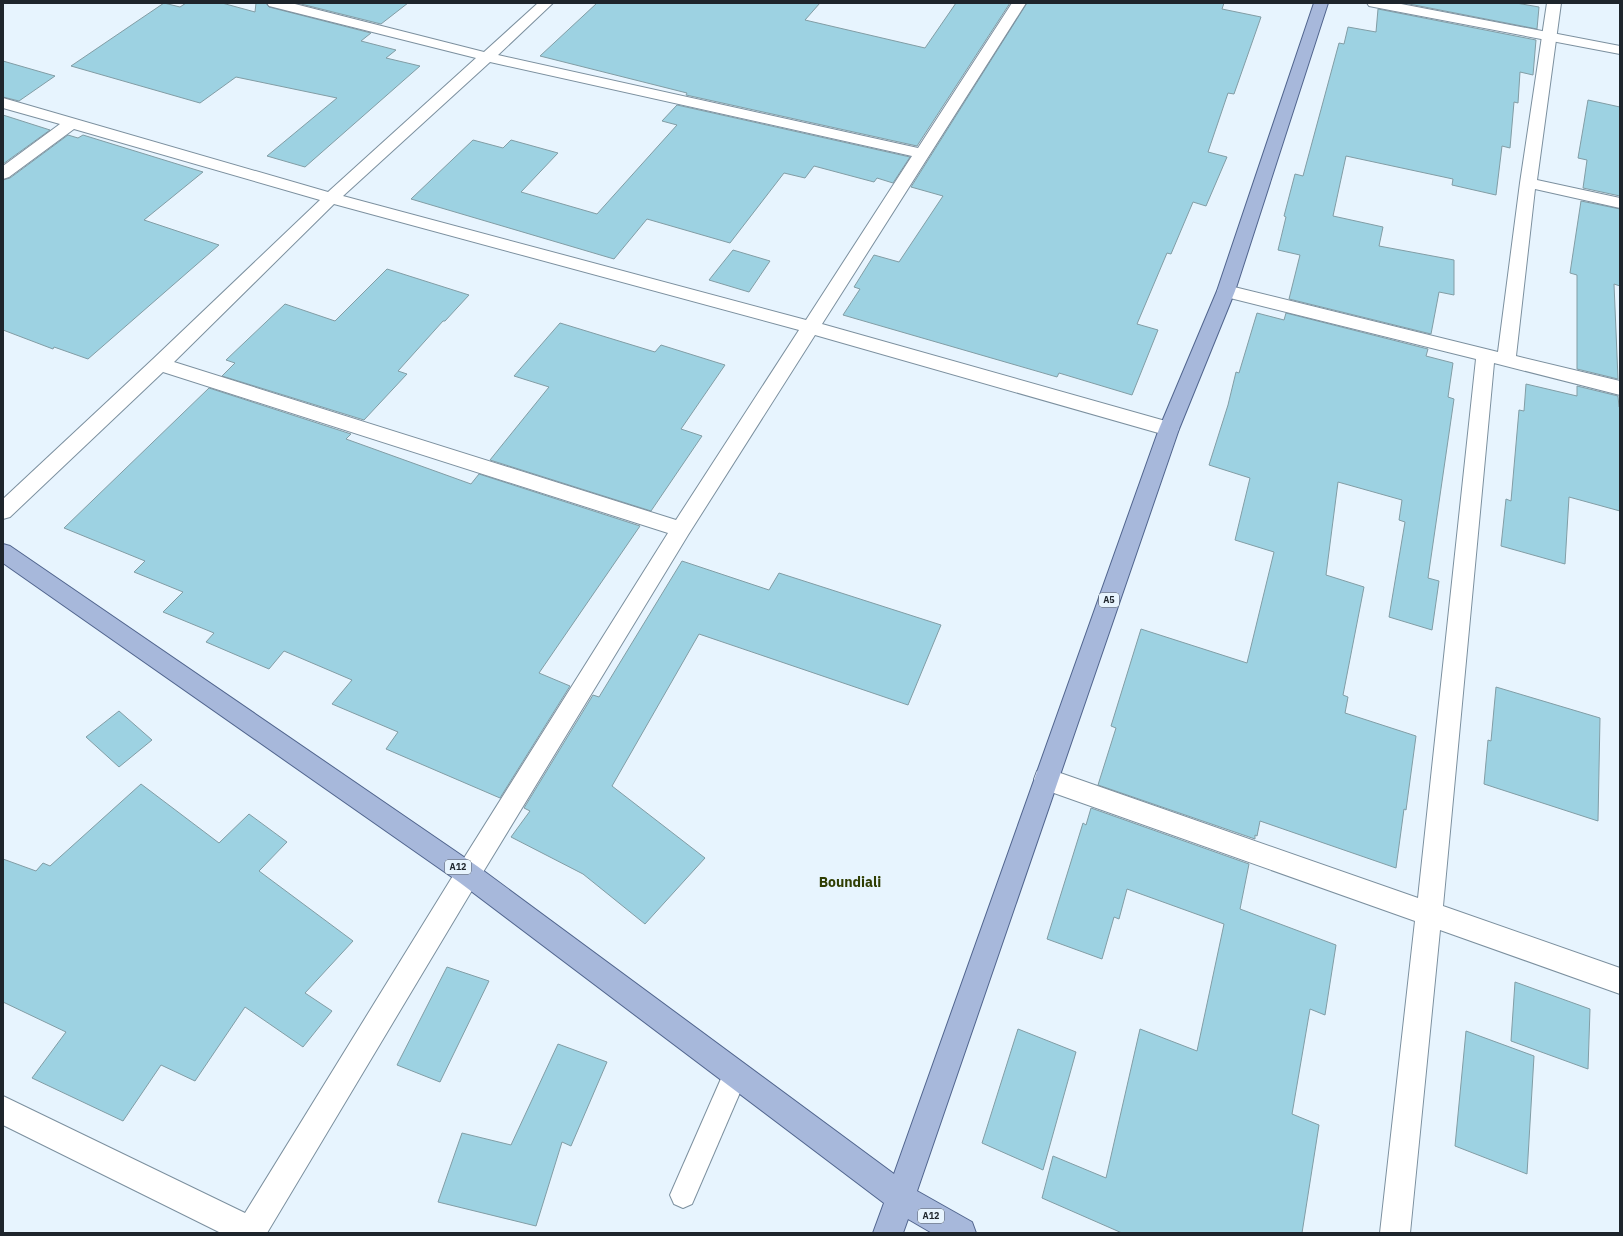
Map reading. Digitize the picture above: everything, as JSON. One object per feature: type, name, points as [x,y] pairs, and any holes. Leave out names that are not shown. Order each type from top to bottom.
[{"type":"main road","name":"A5","points":[[888,1233],[1169,430],[1226,291],[1321,3]]},
{"type":"main road","name":"A12","points":[[3,552],[468,874],[901,1198],[961,1233]]},
{"type":"street","points":[[274,3],[488,57],[923,154]]},
{"type":"street","points":[[3,511],[160,364],[331,198],[546,3]]},
{"type":"street","points":[[3,1110],[250,1232],[468,874],[681,529],[1019,3]]},
{"type":"street","points":[[1374,3],[1620,50]]},
{"type":"street","points":[[1395,1233],[1429,913],[1496,357],[1528,183],[1548,36],[1554,3]]},
{"type":"street","points":[[3,103],[331,198],[810,327],[1169,430]]},
{"type":"street","points":[[3,174],[72,123]]},
{"type":"street","points":[[1528,183],[1620,203]]},
{"type":"street","points":[[1226,291],[1620,388]]},
{"type":"street","points":[[160,364],[681,529]]},
{"type":"street","points":[[1046,779],[1620,981]]},
{"type":"lane","points":[[683,1196],[736,1074]]},
{"type":"building","points":[[164,3],[180,7],[186,3],[222,3],[255,12],[256,3],[266,3],[269,7],[371,33],[361,41],[396,50],[386,58],[420,66],[305,167],[267,156],[337,98],[236,77],[200,103],[71,66]]},
{"type":"building","points":[[297,3],[408,3],[381,24]]},
{"type":"building","points":[[597,3],[820,3],[805,20],[925,48],[956,3],[1010,3],[917,146],[686,95],[687,93],[540,56]]},
{"type":"building","points":[[1027,3],[1224,3],[1222,9],[1261,17],[1234,94],[1228,93],[1208,152],[1227,157],[1206,206],[1193,202],[1171,254],[1167,253],[1137,324],[1158,330],[1132,395],[1059,373],[1057,377],[843,315],[860,289],[854,287],[874,255],[899,262],[943,196],[911,187]]},
{"type":"building","points":[[1404,3],[1516,3],[1539,7],[1537,29]]},
{"type":"building","points":[[1378,9],[1536,40],[1533,75],[1520,72],[1518,103],[1514,102],[1510,148],[1502,146],[1496,195],[1452,185],[1453,179],[1346,156],[1333,216],[1383,227],[1379,246],[1454,260],[1454,295],[1439,292],[1431,334],[1289,299],[1300,255],[1278,250],[1286,217],[1284,216],[1295,174],[1303,176],[1339,43],[1344,44],[1348,27],[1376,32]]},
{"type":"building","points":[[3,61],[55,76],[19,101],[3,97]]},
{"type":"building","points":[[1588,100],[1620,107],[1620,196],[1583,188],[1587,160],[1578,158]]},
{"type":"building","points":[[677,105],[910,157],[893,183],[877,178],[874,182],[814,166],[805,178],[784,173],[730,243],[647,219],[614,259],[411,199],[473,140],[503,148],[511,140],[558,153],[521,192],[597,214],[677,125],[662,121]]},
{"type":"building","points":[[3,115],[50,130],[3,164]]},
{"type":"building","points":[[68,135],[78,138],[83,135],[203,172],[144,220],[219,245],[88,359],[54,347],[53,349],[3,330],[3,180],[10,178]]},
{"type":"building","points":[[1581,201],[1620,209],[1620,286],[1614,284],[1618,379],[1577,369],[1577,275],[1570,273]]},
{"type":"building","points":[[733,250],[770,261],[749,292],[709,280]]},
{"type":"building","points":[[387,269],[469,295],[445,321],[443,321],[398,371],[407,374],[364,420],[222,376],[235,363],[226,360],[285,304],[335,321]]},
{"type":"building","points":[[1257,313],[1284,320],[1286,313],[1428,349],[1426,356],[1453,363],[1448,397],[1454,399],[1428,578],[1439,581],[1432,630],[1389,617],[1405,522],[1399,520],[1402,500],[1338,482],[1326,575],[1364,587],[1343,695],[1348,697],[1345,713],[1416,736],[1396,868],[1260,821],[1255,839],[1098,785],[1116,728],[1111,726],[1141,629],[1247,663],[1274,552],[1235,540],[1250,478],[1209,465],[1228,405],[1236,372],[1239,373]]},
{"type":"building","points":[[560,323],[655,352],[661,345],[725,365],[681,429],[702,436],[651,511],[490,460],[549,387],[514,376]]},
{"type":"building","points":[[1526,384],[1577,396],[1577,386],[1618,396],[1620,407],[1620,511],[1569,497],[1565,564],[1501,546],[1506,499],[1511,501],[1519,410],[1524,411]]},
{"type":"building","points":[[209,388],[351,434],[346,439],[471,484],[479,474],[640,526],[539,673],[570,686],[500,798],[386,749],[398,732],[332,704],[352,680],[284,651],[269,669],[206,642],[214,633],[163,612],[183,592],[134,572],[145,561],[64,528]]},
{"type":"building","points":[[682,561],[769,590],[779,573],[941,625],[908,705],[699,634],[612,786],[705,858],[645,924],[583,874],[511,837],[530,811],[524,808],[593,695],[599,697]]},
{"type":"building","points":[[1496,687],[1600,718],[1598,821],[1484,784],[1488,740],[1491,741]]},
{"type":"building","points":[[119,711],[152,740],[119,767],[86,737]]},
{"type":"building","points":[[141,784],[219,843],[249,814],[287,842],[259,871],[353,941],[305,993],[332,1011],[303,1047],[245,1007],[195,1081],[161,1065],[123,1121],[32,1078],[66,1032],[3,1002],[3,859],[36,871],[43,863],[50,866]]},
{"type":"building","points":[[1091,808],[1249,864],[1240,909],[1336,945],[1325,1015],[1310,1009],[1292,1114],[1319,1125],[1302,1233],[1122,1233],[1042,1198],[1053,1156],[1106,1178],[1140,1029],[1197,1051],[1224,924],[1127,889],[1119,919],[1114,917],[1102,959],[1047,939],[1083,823],[1086,825]]},
{"type":"building","points":[[447,967],[489,981],[440,1082],[397,1065]]},
{"type":"building","points":[[1515,982],[1590,1009],[1588,1069],[1511,1041]]},
{"type":"building","points":[[1018,1029],[1076,1052],[1043,1170],[982,1143]]},
{"type":"building","points":[[1466,1031],[1534,1056],[1527,1174],[1455,1146]]},
{"type":"building","points":[[558,1044],[607,1062],[571,1146],[562,1142],[536,1226],[438,1202],[462,1133],[511,1145]]},
{"type":"district","name":"Boundiali","points":[[850,882]]}]
